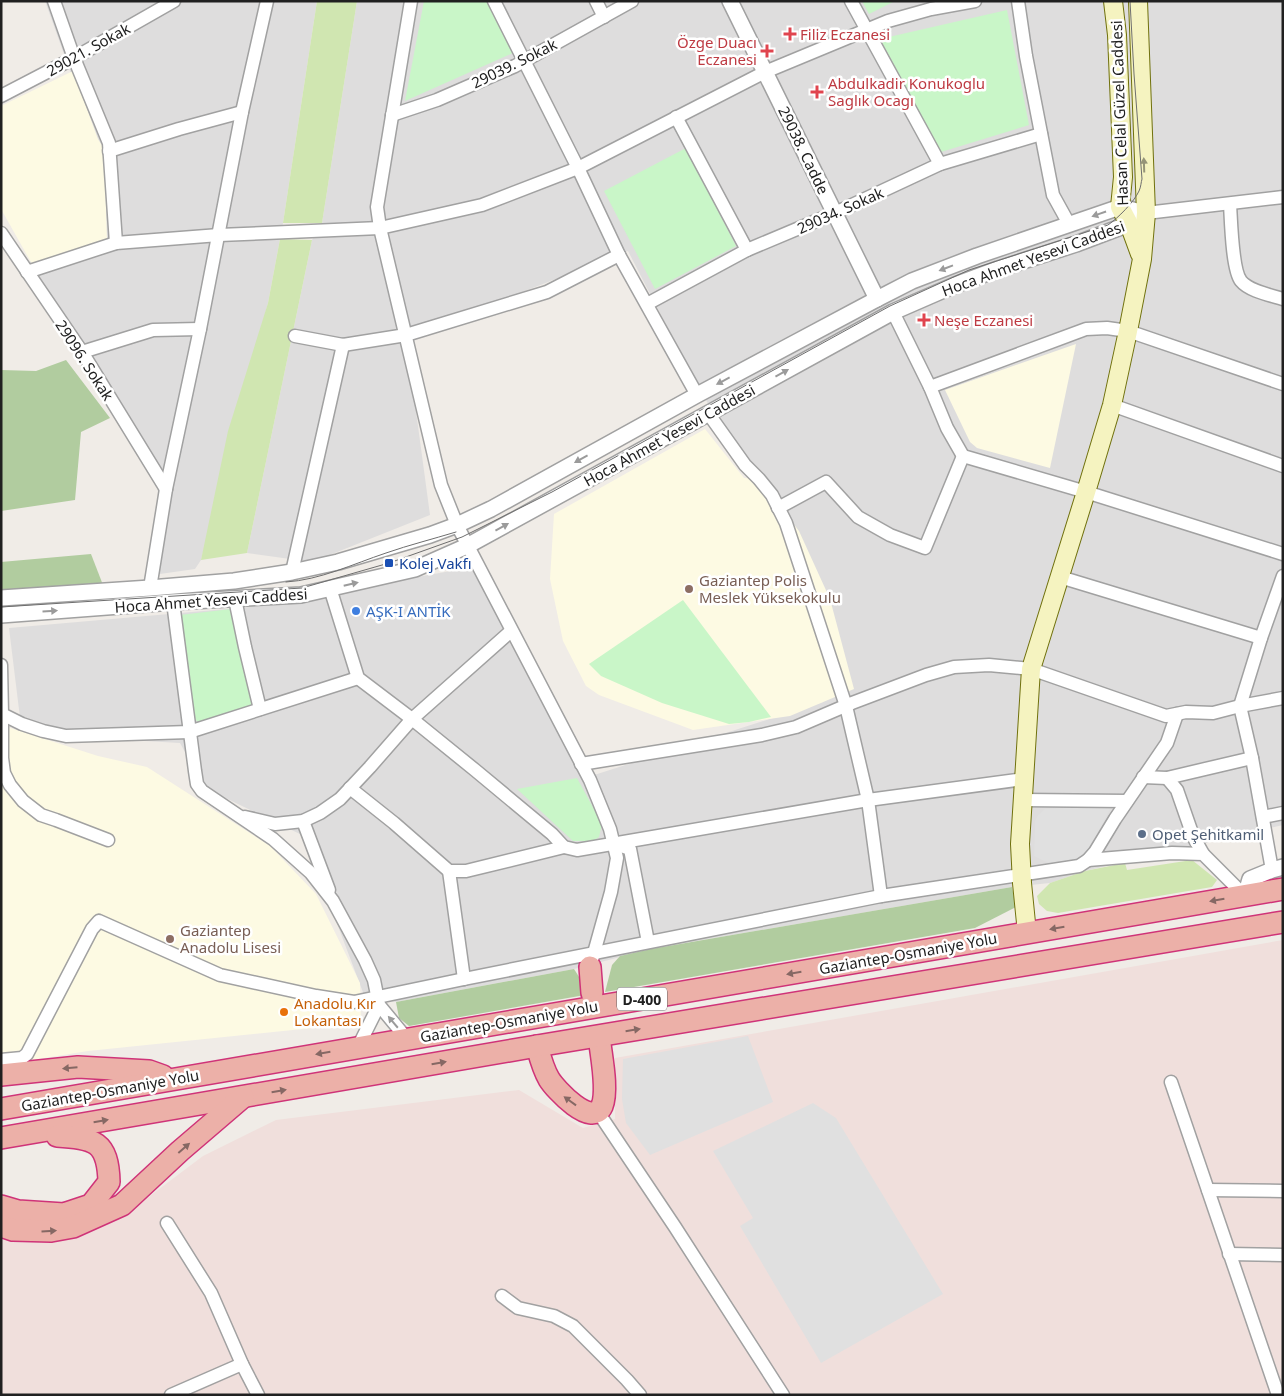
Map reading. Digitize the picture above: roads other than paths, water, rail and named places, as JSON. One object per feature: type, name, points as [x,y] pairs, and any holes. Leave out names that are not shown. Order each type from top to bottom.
[{"type":"highway","name":"Gaziantep-Osmaniye Yolu","points":[[1,1108],[1283,889]]},
{"type":"highway","name":"Gaziantep-Osmaniye Yolu","points":[[11,1136],[1283,922]]},
{"type":"highway","points":[[592,960],[592,993]]},
{"type":"highway","points":[[537,1046],[547,1076],[555,1088],[565,1098],[585,1112],[593,1114],[598,1112],[602,1106],[605,1094],[600,1044]]},
{"type":"highway","points":[[1,1075],[78,1067],[149,1070],[170,1079]]},
{"type":"highway","points":[[1,1226],[13,1230],[51,1232],[73,1227],[122,1205],[180,1151],[243,1097]]},
{"type":"highway","points":[[1,1206],[18,1212],[64,1214],[91,1205],[109,1182],[109,1165],[104,1152],[96,1144],[74,1137],[11,1136]]},
{"type":"main road","name":"Hasan Celal Güzel Caddesi","points":[[1114,1],[1122,177],[1120,207],[1129,224],[1142,259]]},
{"type":"main road","name":"Hasan Celal Güzel Caddesi","points":[[1027,933],[1020,844],[1030,669],[1112,405],[1142,259],[1146,213],[1138,1]]},
{"type":"street","points":[[54,1],[74,58],[109,143],[116,243]]},
{"type":"street","points":[[150,588],[166,489],[219,235],[242,112],[267,1]]},
{"type":"street","points":[[411,1],[377,207],[380,228],[442,485],[456,525],[582,764],[610,829],[616,858],[610,892],[592,960]]},
{"type":"street","points":[[494,1],[578,168],[619,255],[697,395]]},
{"type":"street","points":[[596,1],[604,17]]},
{"type":"street","name":"29039. Sokak","points":[[392,115],[437,100],[525,61],[632,1]]},
{"type":"street","name":"29038. Cadde","points":[[730,1],[877,299]]},
{"type":"street","points":[[851,1],[940,164]]},
{"type":"street","points":[[27,272],[116,243],[219,235],[380,228],[482,205],[578,168],[765,72],[866,30],[888,21],[932,9],[975,1]]},
{"type":"street","points":[[1018,1],[1026,56],[1053,195],[1069,224]]},
{"type":"street","name":"29021. Sokak","points":[[1,96],[74,58],[172,2]]},
{"type":"street","points":[[109,151],[242,112]]},
{"type":"street","points":[[676,117],[747,250]]},
{"type":"street","name":"29034. Sokak","points":[[647,304],[747,250],[835,213],[940,164],[1041,134]]},
{"type":"street","points":[[1146,213],[1283,197]]},
{"type":"street","points":[[1230,204],[1233,248],[1236,269],[1240,280],[1251,289],[1283,299]]},
{"type":"street","name":"Hoca Ahmet Yesevi Caddesi","points":[[1,598],[234,581],[292,572],[430,535],[500,504],[697,395],[912,282],[977,256],[1120,207],[1146,213]]},
{"type":"street","name":"Hoca Ahmet Yesevi Caddesi","points":[[1,615],[172,602],[301,595],[415,569],[467,546],[893,312],[955,284],[1076,244],[1129,224],[1146,213]]},
{"type":"street","name":"29096. Sokak","points":[[1,233],[82,352],[166,489]]},
{"type":"street","points":[[295,336],[343,345],[406,335],[547,292],[619,255]]},
{"type":"street","points":[[893,312],[930,387],[947,428],[963,456],[1086,492],[1283,554]]},
{"type":"street","points":[[930,387],[1086,329],[1107,328],[1128,330],[1283,384]]},
{"type":"street","points":[[82,352],[154,330],[200,329]]},
{"type":"street","points":[[292,572],[343,345]]},
{"type":"street","points":[[1112,405],[1283,466]]},
{"type":"street","points":[[708,413],[745,465],[772,495],[786,523],[846,706],[868,800],[881,896]]},
{"type":"street","points":[[778,508],[826,482],[858,518],[890,535],[925,548],[963,456]]},
{"type":"street","points":[[1167,778],[1177,790],[1193,836],[1203,854],[1245,896],[1250,879],[1277,868],[1263,817],[1240,706],[1283,576]]},
{"type":"street","points":[[1060,577],[1261,638]]},
{"type":"street","points":[[330,588],[358,678],[412,719],[552,834],[564,847]]},
{"type":"street","points":[[235,598],[260,709]]},
{"type":"street","points":[[172,602],[197,784],[202,791],[273,839],[311,873],[333,902],[365,960],[374,980],[379,1001],[407,1039]]},
{"type":"street","points":[[239,816],[275,824],[303,821],[320,813],[340,799],[412,719],[512,631]]},
{"type":"street","points":[[1,665],[2,758],[4,773],[10,785],[22,801],[40,815],[108,840]]},
{"type":"street","points":[[582,764],[762,735],[796,727],[926,674],[954,667],[989,665],[1030,669],[1166,716],[1186,712],[1213,713],[1283,698]]},
{"type":"street","points":[[2,714],[22,724],[66,736],[189,732],[358,678]]},
{"type":"street","points":[[1,1060],[22,1058],[27,1054],[92,929],[99,922],[220,974],[316,996],[354,1002],[379,1001],[464,979],[592,960],[648,942],[881,896],[1079,866],[1095,852],[1167,743],[1177,714]]},
{"type":"street","points":[[1144,777],[1167,778],[1252,758]]},
{"type":"street","points":[[449,871],[466,871],[564,847],[577,850],[868,800],[1024,779]]},
{"type":"street","points":[[350,788],[449,871],[464,979]]},
{"type":"street","points":[[1023,800],[1127,802]]},
{"type":"street","points":[[1263,817],[1283,813]]},
{"type":"street","points":[[303,821],[333,902]]},
{"type":"street","points":[[613,843],[630,849],[648,942]]},
{"type":"street","points":[[1088,860],[1172,853],[1203,854]]},
{"type":"street","points":[[358,1047],[379,1001]]},
{"type":"street","points":[[1171,1082],[1278,1395]]},
{"type":"street","points":[[598,1112],[675,1227],[783,1395]]},
{"type":"street","points":[[1208,1190],[1283,1191]]},
{"type":"street","points":[[167,1223],[210,1293],[258,1395]]},
{"type":"street","points":[[1229,1254],[1283,1255]]},
{"type":"street","points":[[502,1296],[518,1308],[554,1316],[573,1326],[628,1380],[640,1395]]},
{"type":"street","points":[[171,1395],[242,1364]]},
{"type":"tunnel","points":[[592,993],[600,1044]]},
{"type":"tram line","points":[[1,607],[302,588],[389,563],[462,537],[552,492],[890,306],[969,270],[1108,225],[1121,214],[1137,195],[1142,179],[1130,1]]},
{"type":"tram line","points":[[286,582],[324,575],[395,550],[456,532]]},
{"type":"place","name":"Filiz Eczanesi","points":[[790,34]]},
{"type":"place","name":"Özge Duacı Eczanesi","points":[[767,51]]},
{"type":"place","name":"Abdulkadir Konukoglu Saglık Ocagı","points":[[817,92]]},
{"type":"place","name":"Neşe Eczanesi","points":[[924,320]]},
{"type":"place","name":"Kolej Vakfı","points":[[389,563]]},
{"type":"place","name":"Gaziantep Polis Meslek Yüksekokulu","points":[[689,589]]},
{"type":"place","name":"AŞK-I ANTİK","points":[[356,611]]},
{"type":"place","name":"Opet Şehitkamil","points":[[1142,834]]},
{"type":"place","name":"Gaziantep Anadolu Lisesi","points":[[170,939]]},
{"type":"place","name":"Anadolu Kır Lokantası","points":[[284,1012]]}]
